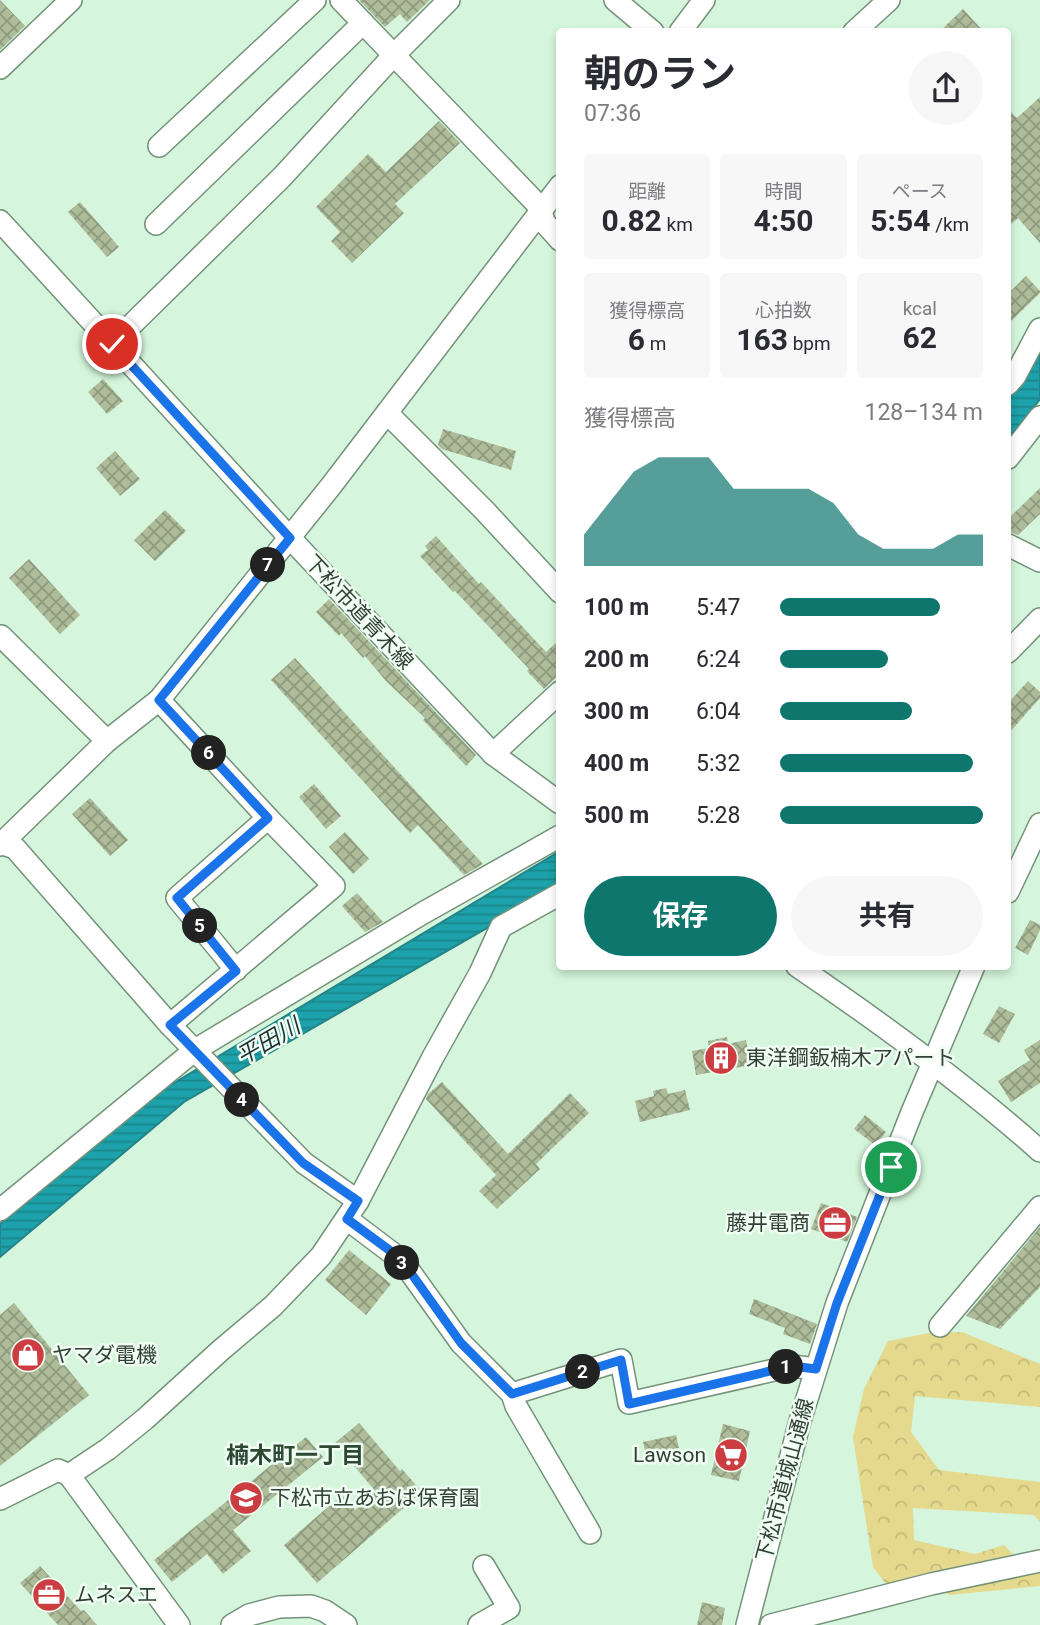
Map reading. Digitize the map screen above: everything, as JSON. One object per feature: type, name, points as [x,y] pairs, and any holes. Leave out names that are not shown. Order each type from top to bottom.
[{"type":"street","points":[[0,68],[71,0]]},
{"type":"street","points":[[159,146],[315,0]]},
{"type":"street","points":[[341,0],[536,202],[544,222],[556,236]]},
{"type":"street","points":[[112,344],[282,177],[393,56],[449,0]]},
{"type":"street","points":[[615,0],[648,28]]},
{"type":"street","points":[[683,28],[704,0]]},
{"type":"street","points":[[858,28],[889,0]]},
{"type":"street","points":[[156,224],[363,23]]},
{"type":"street","points":[[556,191],[290,538],[159,700],[107,741],[1,844],[15,848],[170,1025],[408,1269],[461,1343],[512,1394],[516,1406],[590,1533]]},
{"type":"street","name":"下松市道青木線","points":[[0,221],[290,538],[493,754],[556,800]]},
{"type":"street","points":[[1011,381],[1040,329]]},
{"type":"street","points":[[387,413],[485,511],[556,588]]},
{"type":"street","points":[[1011,454],[1040,417]]},
{"type":"street","points":[[1011,546],[1040,561]]},
{"type":"street","points":[[1011,650],[1040,619]]},
{"type":"street","points":[[1,636],[107,741]]},
{"type":"street","points":[[493,754],[556,696]]},
{"type":"street","points":[[159,700],[334,886],[170,1025]]},
{"type":"street","points":[[236,971],[177,898],[268,818]]},
{"type":"street","points":[[1011,886],[1040,824]]},
{"type":"street","points":[[0,1210],[198,1053],[423,913],[556,838]]},
{"type":"street","points":[[69,1475],[108,1449],[145,1419],[273,1306],[321,1256],[353,1210],[502,927],[556,896]]},
{"type":"street","points":[[803,970],[933,1062],[1038,1145]]},
{"type":"street","name":"下松市道城山通線","points":[[747,1625],[800,1421],[837,1303],[972,970]]},
{"type":"street","points":[[940,1326],[1040,1207]]},
{"type":"street","points":[[512,1394],[621,1360],[629,1404],[792,1366],[816,1369]]},
{"type":"street","points":[[0,1499],[58,1470],[69,1475],[179,1625]]},
{"type":"street","points":[[771,1625],[931,1584],[1040,1561]]},
{"type":"street","points":[[478,1625],[509,1608],[484,1566]]},
{"type":"street","points":[[232,1625],[249,1615],[279,1607],[311,1606],[325,1611],[346,1625]]},
{"type":"green space","points":[[962,1332],[1040,1364],[1040,1407],[915,1396],[911,1432],[939,1470],[1040,1482],[1040,1522],[1034,1515],[913,1508],[914,1540],[975,1554],[1004,1545],[1030,1572],[1040,1569],[1040,1586],[949,1595],[928,1578],[886,1584],[873,1567],[853,1437],[864,1389],[888,1341],[929,1333]]},
{"type":"water","points":[[1040,347],[1040,399],[1011,436],[1011,395],[1025,377]]},
{"type":"water","name":"平田川","points":[[556,853],[556,888],[184,1102],[0,1257],[0,1224],[159,1092]]},
{"type":"building","points":[[0,0],[25,26],[0,50]]},
{"type":"building","points":[[359,0],[430,0],[407,22],[400,14],[385,27]]},
{"type":"building","points":[[963,9],[980,28],[943,28]]},
{"type":"building","points":[[1040,97],[1040,243],[1018,218],[1011,224],[1011,112],[1017,118]]},
{"type":"building","points":[[439,121],[460,143],[395,204],[404,213],[352,263],[331,241],[340,232],[316,207],[368,154],[386,172]]},
{"type":"building","points":[[80,202],[119,247],[107,257],[68,212]]},
{"type":"building","points":[[1026,276],[1040,293],[1011,321],[1011,291]]},
{"type":"building","points":[[103,379],[123,401],[107,414],[88,392]]},
{"type":"building","points":[[443,429],[516,451],[511,470],[442,449],[438,445]]},
{"type":"building","points":[[115,451],[140,479],[120,496],[96,468]]},
{"type":"building","points":[[1040,488],[1040,514],[1018,535],[1011,533],[1011,516]]},
{"type":"building","points":[[165,510],[186,531],[155,561],[134,540]]},
{"type":"building","points":[[436,536],[546,652],[556,643],[556,677],[544,689],[527,671],[529,669],[420,556],[428,550],[425,546]]},
{"type":"building","points":[[29,559],[80,615],[60,634],[9,578]]},
{"type":"building","points":[[329,599],[476,755],[466,766],[423,720],[425,718],[386,681],[365,656],[363,658],[341,633],[339,636],[316,612]]},
{"type":"building","points":[[295,658],[483,864],[464,875],[418,825],[410,833],[271,680]]},
{"type":"building","points":[[1028,681],[1040,692],[1040,698],[1011,731],[1011,700]]},
{"type":"building","points":[[314,784],[341,816],[326,829],[299,797]]},
{"type":"building","points":[[90,798],[128,840],[110,856],[72,814]]},
{"type":"building","points":[[345,832],[369,859],[353,874],[329,847]]},
{"type":"building","points":[[357,893],[383,922],[365,932],[342,906]]},
{"type":"building","points":[[1030,920],[1040,925],[1040,930],[1028,955],[1015,948]]},
{"type":"building","points":[[999,1006],[1015,1014],[999,1043],[983,1034]]},
{"type":"building","name":"東洋鋼鈑楠木アパート","points":[[727,1037],[728,1044],[746,1040],[751,1065],[696,1075],[692,1051],[709,1048],[708,1041]]},
{"type":"building","points":[[1040,1040],[1040,1083],[1011,1102],[998,1081],[1030,1060],[1024,1050]]},
{"type":"building","points":[[442,1082],[508,1154],[570,1093],[589,1113],[536,1164],[540,1169],[497,1209],[479,1191],[496,1175],[426,1099]]},
{"type":"building","points":[[666,1088],[668,1094],[685,1090],[690,1110],[640,1122],[635,1101],[654,1096],[653,1091]]},
{"type":"building","points":[[865,1115],[886,1132],[875,1145],[854,1129]]},
{"type":"building","name":"藤井電商","points":[[821,1203],[857,1217],[847,1242],[811,1229]]},
{"type":"building","points":[[1040,1227],[1040,1287],[1000,1329],[966,1316]]},
{"type":"building","points":[[349,1250],[391,1284],[366,1315],[325,1280]]},
{"type":"building","points":[[754,1299],[817,1324],[810,1344],[783,1334],[785,1328],[749,1314]]},
{"type":"building","name":"ヤマダ電機","points":[[14,1303],[89,1395],[0,1466],[0,1315]]},
{"type":"building","points":[[359,1423],[422,1492],[317,1583],[284,1545],[342,1495],[355,1510],[376,1492],[335,1443]]},
{"type":"building","points":[[723,1424],[750,1431],[739,1481],[711,1475]]},
{"type":"building","points":[[676,1435],[679,1448],[646,1455],[643,1442]]},
{"type":"building","points":[[306,1437],[323,1457],[233,1530],[251,1551],[223,1574],[207,1554],[172,1582],[154,1560]]},
{"type":"building","name":"ムネスエ","points":[[40,1566],[97,1625],[58,1625],[20,1583]]},
{"type":"building","points":[[702,1602],[725,1608],[722,1625],[697,1625]]},
{"type":"place","name":"東洋鋼鈑楠木アパート","points":[[721,1058]]},
{"type":"place","name":"藤井電商","points":[[835,1223]]},
{"type":"place","name":"ヤマダ電機","points":[[28,1355]]},
{"type":"place","name":"Lawson","points":[[731,1455]]},
{"type":"place","name":"下松市立あおば保育園","points":[[246,1498]]},
{"type":"place","name":"ムネスエ","points":[[49,1595]]},
{"type":"district","name":"楠木町一丁目","points":[[295,1455]]},
{"type":"route","points":[[112,344],[290,538],[159,700],[268,818],[177,898],[236,971],[170,1025],[303,1163],[358,1201],[347,1219],[396,1255],[461,1343],[512,1394],[621,1360],[629,1404],[792,1366],[816,1369],[837,1303],[891,1167]]}]
